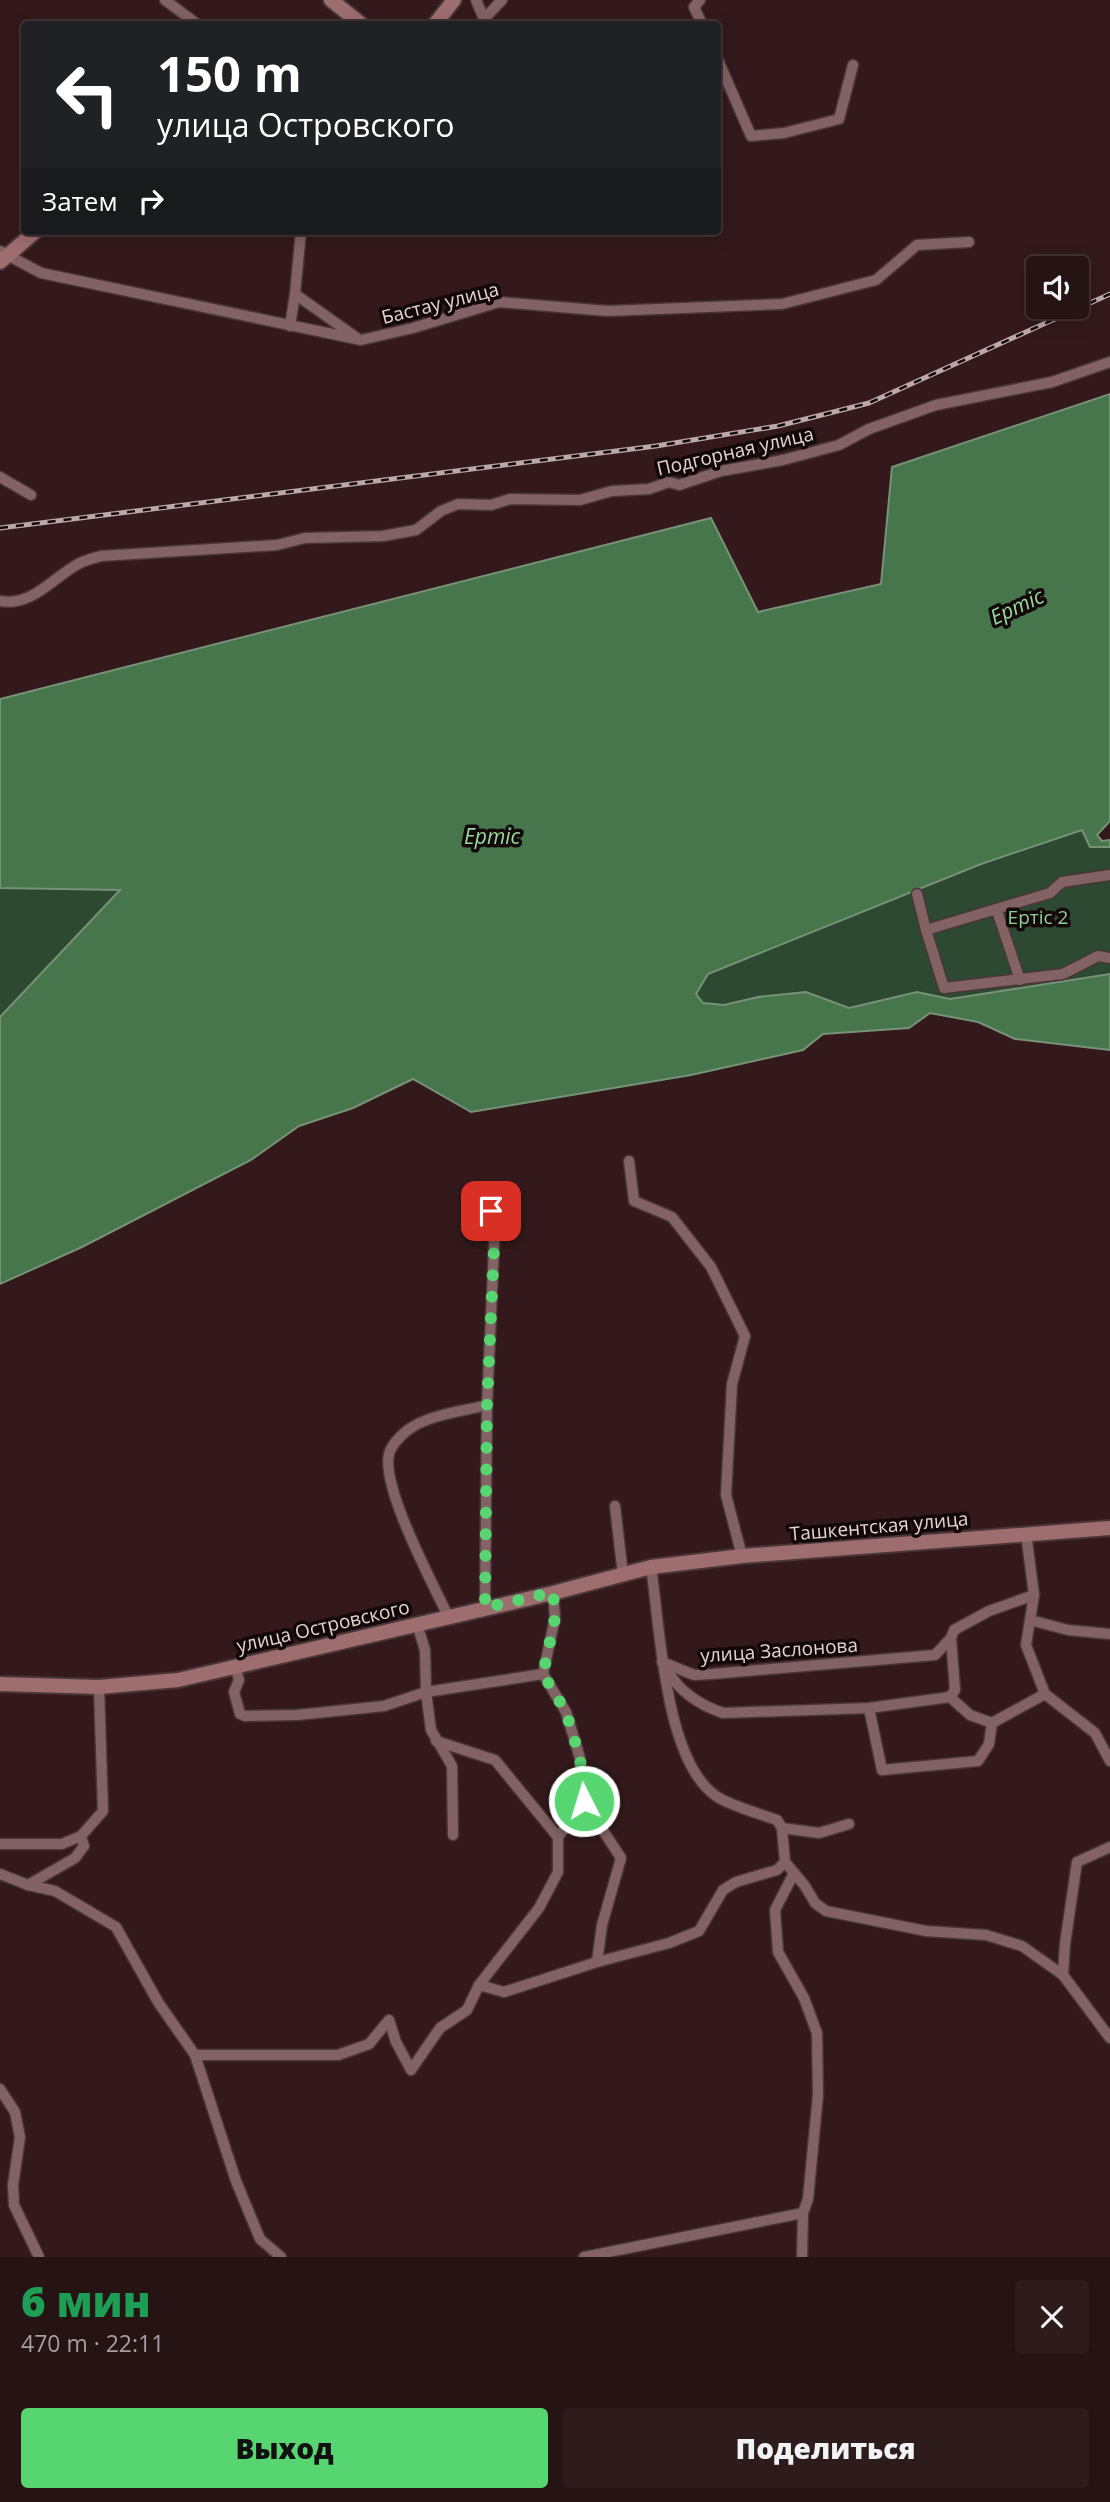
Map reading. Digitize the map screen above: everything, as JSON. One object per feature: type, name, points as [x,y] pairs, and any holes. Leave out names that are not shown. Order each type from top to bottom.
[{"type":"main road","points":[[331,0],[357,21]]},
{"type":"main road","points":[[437,21],[454,0]]},
{"type":"main road","points":[[3,256],[31,235]]},
{"type":"main road","name":"Ташкентская улица","points":[[651,1567],[743,1556],[1110,1528]]},
{"type":"main road","name":"улица Островского","points":[[0,1684],[99,1687],[178,1680],[651,1567]]},
{"type":"street","points":[[165,0],[193,21]]},
{"type":"street","points":[[476,0],[484,19],[502,0]]},
{"type":"street","points":[[699,0],[694,7],[701,21]]},
{"type":"street","points":[[721,67],[751,136],[784,133],[839,119],[853,65]]},
{"type":"street","points":[[290,326],[301,235]]},
{"type":"street","name":"Бастау улица","points":[[3,256],[41,273],[361,340],[413,328],[499,302],[608,311],[782,304],[827,295],[876,280],[918,244],[969,242]]},
{"type":"street","points":[[295,294],[361,340]]},
{"type":"street","name":"Подгорная улица","points":[[0,601],[8,603],[34,595],[79,564],[101,556],[277,545],[304,538],[383,537],[416,530],[441,511],[458,504],[491,505],[510,499],[580,500],[612,491],[649,489],[669,482],[679,485],[721,471],[783,460],[839,445],[869,429],[936,404],[1052,382],[1110,362]]},
{"type":"street","points":[[0,477],[31,495]]},
{"type":"street","points":[[926,930],[1050,893],[1062,882],[1110,875]]},
{"type":"street","points":[[917,894],[944,989],[1063,974],[1098,956],[1110,958]]},
{"type":"street","points":[[997,911],[1020,980]]},
{"type":"street","points":[[629,1161],[634,1201],[672,1217],[711,1267],[745,1336],[732,1384],[726,1495],[743,1556]]},
{"type":"street","points":[[485,1608],[487,1405],[495,1225],[486,1197]]},
{"type":"street","points":[[448,1616],[404,1523],[390,1479],[389,1453],[401,1436],[415,1425],[487,1405]]},
{"type":"street","points":[[615,1506],[623,1575]]},
{"type":"street","points":[[1026,1534],[1034,1595],[1026,1645],[1045,1694],[1095,1733],[1110,1761]]},
{"type":"street","points":[[651,1567],[663,1662],[681,1746],[705,1786],[726,1801],[777,1820],[782,1828],[785,1862],[815,1903],[827,1911],[926,1931],[986,1935],[1022,1946],[1040,1956],[1063,1975],[1110,2038]]},
{"type":"street","points":[[553,1592],[555,1618],[543,1674],[566,1712],[580,1758],[584,1801],[621,1858],[602,1925],[597,1962]]},
{"type":"street","name":"улица Заслонова","points":[[663,1662],[694,1675],[935,1655],[962,1624],[1034,1595]]},
{"type":"street","points":[[1030,1620],[1068,1630],[1110,1634]]},
{"type":"street","points":[[417,1624],[425,1650],[426,1692],[432,1730],[452,1766],[455,1816],[453,1835]]},
{"type":"street","points":[[950,1698],[955,1690],[951,1638]]},
{"type":"street","points":[[663,1662],[674,1682],[689,1696],[704,1707],[723,1713],[869,1708],[950,1698],[970,1715],[992,1723],[1045,1694]]},
{"type":"street","points":[[235,1666],[239,1679],[234,1692],[240,1714],[245,1716],[297,1715],[384,1706],[426,1692],[543,1674]]},
{"type":"street","points":[[0,1844],[61,1844],[81,1836],[103,1811],[99,1687]]},
{"type":"street","points":[[869,1708],[882,1770],[978,1761],[989,1744],[992,1723]]},
{"type":"street","points":[[436,1741],[495,1760],[558,1837]]},
{"type":"street","points":[[195,2055],[338,2055],[369,2043],[389,2020],[396,2042],[411,2070],[440,2028],[467,2010],[479,1985],[539,1908],[558,1872],[558,1837],[584,1801]]},
{"type":"street","points":[[782,1828],[819,1833],[849,1824]]},
{"type":"street","points":[[28,1885],[75,1858],[84,1846],[81,1836]]},
{"type":"street","points":[[1063,1975],[1077,1862],[1110,1847]]},
{"type":"street","points":[[479,1985],[504,1992],[597,1962],[669,1943],[699,1931],[723,1890],[736,1882],[777,1870],[785,1862]]},
{"type":"street","points":[[794,1873],[775,1910],[778,1952],[804,1997],[817,2033],[818,2095],[808,2199],[803,2213],[802,2257]]},
{"type":"street","points":[[0,1874],[28,1885],[55,1891],[116,1927],[158,2001],[195,2055],[250,2216],[260,2239],[281,2257]]},
{"type":"street","points":[[0,2089],[15,2112],[20,2137],[13,2185],[14,2205],[39,2257]]},
{"type":"street","points":[[584,2257],[803,2213]]},
{"type":"green space","name":"Ертіс 2","points":[[1082,830],[1090,847],[1110,847],[1110,974],[950,999],[917,992],[849,1008],[806,992],[758,997],[724,1005],[703,1003],[696,994],[708,974],[981,864]]},
{"type":"green space","points":[[0,888],[121,890],[0,1017]]},
{"type":"water","name":"Ертіс","points":[[1110,394],[1110,821],[1097,835],[1102,841],[1110,840],[1110,847],[1090,847],[1082,830],[981,864],[708,974],[696,994],[703,1003],[724,1005],[758,997],[806,992],[849,1008],[917,992],[950,999],[1110,974],[1110,1050],[1015,1039],[978,1022],[930,1013],[909,1028],[823,1034],[803,1050],[691,1075],[471,1112],[413,1079],[353,1108],[299,1126],[251,1160],[82,1247],[0,1284],[0,1017],[120,890],[0,888],[0,699],[711,518],[758,612],[881,584],[892,467]]},
{"type":"railway","points":[[0,528],[656,446],[778,426],[869,403],[1110,294]]},
{"type":"route","points":[[491,1211],[495,1225],[487,1405],[485,1608],[553,1592],[555,1618],[543,1674],[566,1712],[580,1758],[584,1801]]}]
